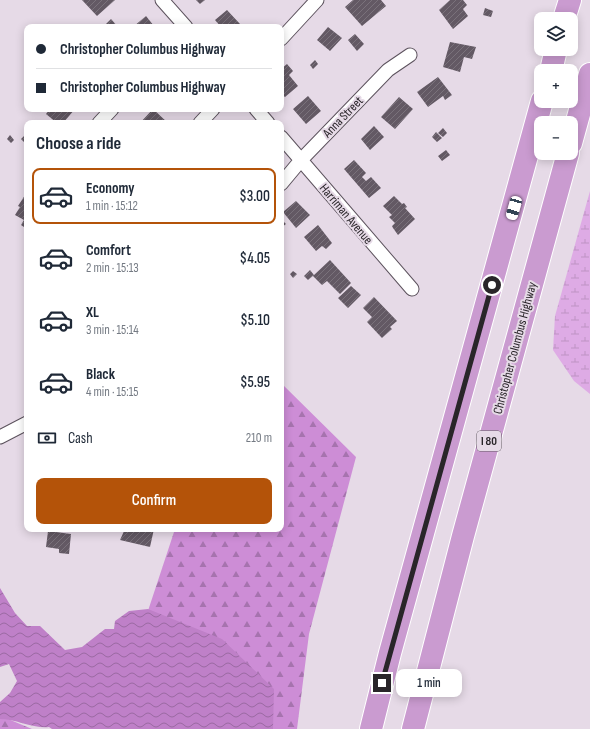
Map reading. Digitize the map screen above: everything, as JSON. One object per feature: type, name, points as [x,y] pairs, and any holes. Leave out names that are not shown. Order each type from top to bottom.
[{"type":"highway","points":[[566,12],[570,0]]},
{"type":"highway","points":[[578,118],[590,74]]},
{"type":"highway","points":[[371,729],[390,653],[540,108]]},
{"type":"highway","name":"Christopher Columbus Highway","points":[[413,729],[463,536],[566,160]]},
{"type":"street","points":[[162,0],[183,24]]},
{"type":"street","points":[[284,36],[317,0]]},
{"type":"street","name":"Anna Street","points":[[284,180],[301,160],[388,70],[410,55]]},
{"type":"street","points":[[102,120],[109,112]]},
{"type":"street","points":[[203,120],[210,112]]},
{"type":"street","points":[[259,112],[265,120]]},
{"type":"street","name":"Harriman Avenue","points":[[284,141],[412,289]]},
{"type":"street","points":[[0,437],[24,425]]},
{"type":"green space","points":[[590,191],[590,394],[574,381],[553,350],[555,316]]},
{"type":"green space","points":[[284,386],[356,457],[309,634],[297,729],[259,729],[141,632],[174,532],[284,532]]},
{"type":"green space","points":[[0,719],[8,719],[32,729],[0,729]]},
{"type":"water","points":[[0,588],[15,613],[27,626],[40,626],[65,650],[82,647],[105,629],[114,629],[115,621],[129,611],[148,609],[222,639],[274,689],[273,729],[52,729],[49,727],[38,727],[6,719],[0,719],[0,702],[10,693],[17,681],[9,664],[0,667]]},
{"type":"building","points":[[82,0],[115,0],[97,16]]},
{"type":"building","points":[[196,0],[205,0],[200,4]]},
{"type":"building","points":[[353,0],[381,0],[386,6],[362,26],[345,7]]},
{"type":"building","points":[[450,0],[463,0],[467,5],[463,9],[468,16],[453,29],[439,10]]},
{"type":"building","points":[[485,8],[493,11],[491,17],[483,15]]},
{"type":"building","points":[[227,10],[240,24],[218,24],[215,20]]},
{"type":"building","points":[[146,16],[152,24],[137,24]]},
{"type":"building","points":[[111,19],[115,24],[106,24]]},
{"type":"building","points":[[328,27],[342,38],[330,51],[317,40]]},
{"type":"building","points":[[355,34],[364,44],[357,51],[348,40]]},
{"type":"building","points":[[450,42],[476,47],[472,59],[464,57],[460,72],[443,67]]},
{"type":"building","points":[[315,60],[318,64],[313,69],[310,65]]},
{"type":"building","points":[[287,64],[293,71],[289,75],[298,86],[285,97],[284,96],[284,66]]},
{"type":"building","points":[[438,77],[452,95],[445,100],[443,96],[428,107],[417,92]]},
{"type":"building","points":[[308,96],[321,111],[306,124],[293,109]]},
{"type":"building","points":[[399,97],[413,109],[395,129],[381,117]]},
{"type":"building","points":[[48,112],[72,112],[66,120],[53,120],[46,114]]},
{"type":"building","points":[[150,112],[156,112],[165,120],[143,120]]},
{"type":"building","points":[[374,126],[384,137],[370,150],[361,139]]},
{"type":"building","points":[[443,128],[447,133],[443,137],[438,133]]},
{"type":"building","points":[[436,132],[442,138],[437,142],[432,137]]},
{"type":"building","points":[[10,135],[14,140],[11,143],[7,139]]},
{"type":"building","points":[[446,150],[450,155],[442,161],[438,156]]},
{"type":"building","points":[[354,160],[366,173],[362,177],[366,181],[371,177],[381,188],[369,198],[344,169]]},
{"type":"building","points":[[394,196],[402,204],[404,203],[407,207],[405,208],[415,219],[398,235],[392,226],[395,223],[389,217],[392,215],[383,206]]},
{"type":"building","points":[[24,197],[24,220],[15,215],[20,207],[18,206]]},
{"type":"building","points":[[296,201],[310,215],[296,228],[284,213],[284,211]]},
{"type":"building","points":[[24,220],[24,227],[21,225]]},
{"type":"building","points":[[318,225],[332,243],[326,249],[322,246],[316,251],[304,237]]},
{"type":"building","points":[[330,260],[351,283],[340,294],[327,281],[322,285],[313,276]]},
{"type":"building","points":[[310,270],[314,275],[308,280],[304,276]]},
{"type":"building","points":[[293,271],[297,274],[293,278],[290,274]]},
{"type":"building","points":[[351,286],[361,295],[348,308],[338,298]]},
{"type":"building","points":[[374,297],[397,321],[390,327],[392,329],[382,338],[367,322],[372,317],[363,308]]},
{"type":"building","points":[[48,532],[71,534],[69,554],[59,553],[59,549],[46,547]]},
{"type":"building","points":[[124,532],[153,532],[150,547],[120,540]]},
{"type":"route","points":[[382,683],[492,285]]}]
